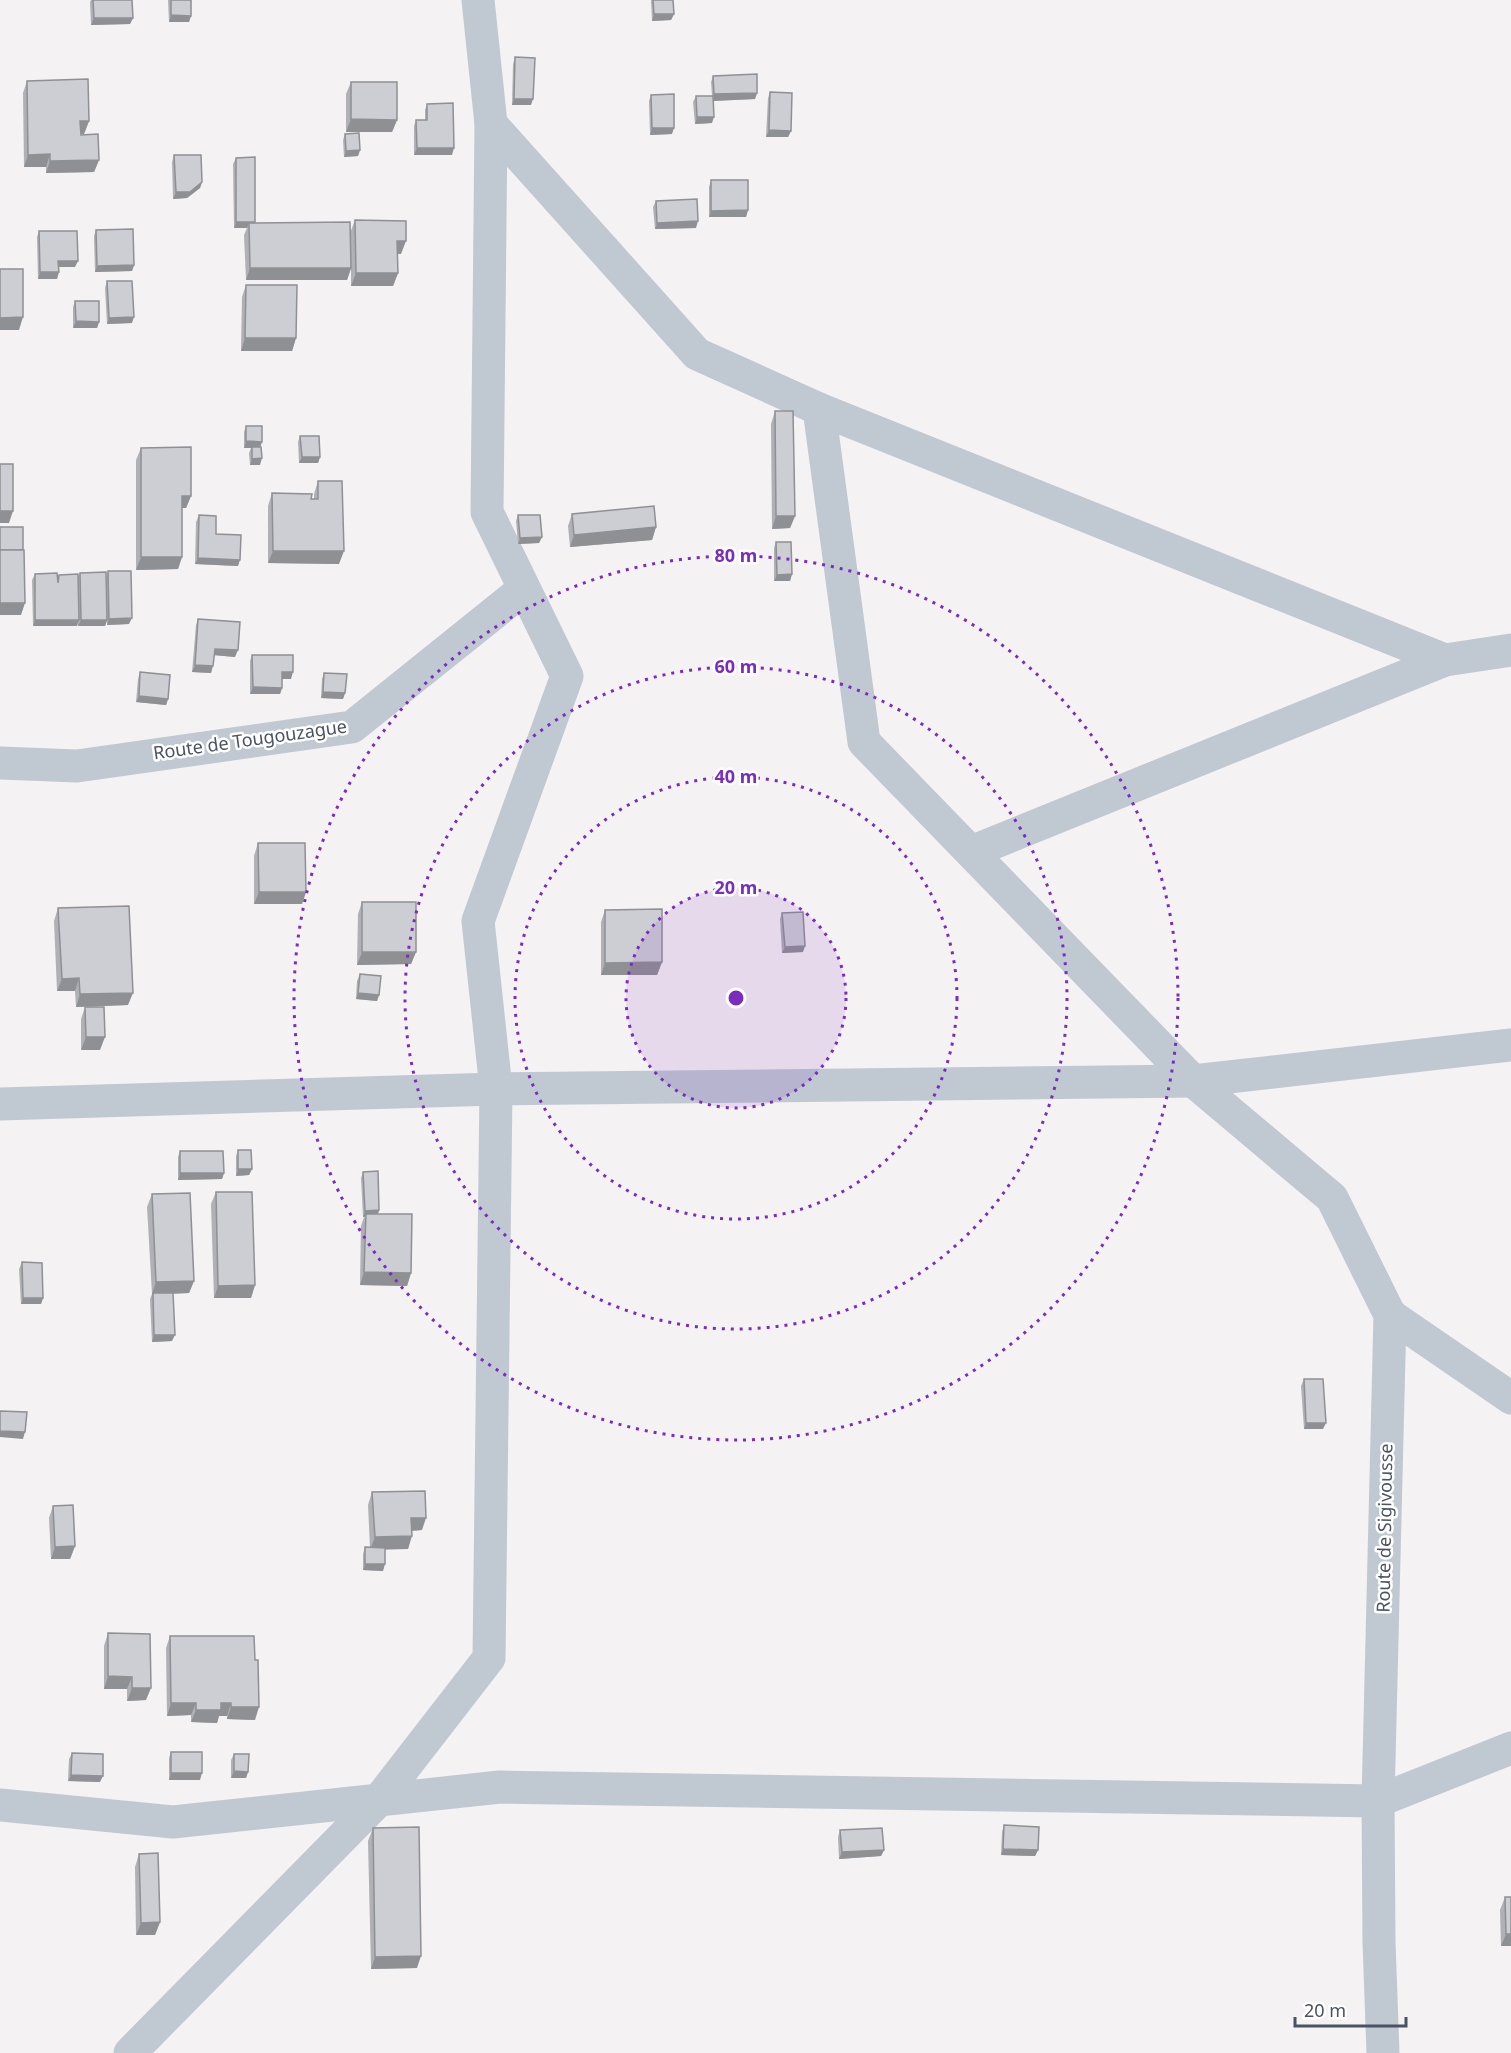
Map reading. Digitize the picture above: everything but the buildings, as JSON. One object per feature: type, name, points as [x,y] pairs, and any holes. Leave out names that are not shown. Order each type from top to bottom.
[{"type":"street","points":[[130,2053],[379,1800],[489,1658],[496,1089],[478,921],[567,676],[487,512],[491,124],[478,0]]},
{"type":"street","points":[[491,124],[697,354],[819,409],[1445,660]]},
{"type":"street","name":"Route de Sigivousse","points":[[819,409],[864,742],[1193,1081],[1332,1198],[1390,1315],[1378,1802],[1383,2053]]},
{"type":"street","name":"Route de Tougouzague","points":[[0,762],[76,766],[352,727],[524,589]]},
{"type":"street","points":[[971,852],[1445,660],[1511,650]]},
{"type":"street","points":[[0,1104],[496,1089],[1193,1081],[1511,1045]]},
{"type":"street","points":[[1390,1315],[1511,1398]]},
{"type":"street","points":[[0,1805],[173,1822],[500,1787],[1378,1802],[1511,1748]]}]
